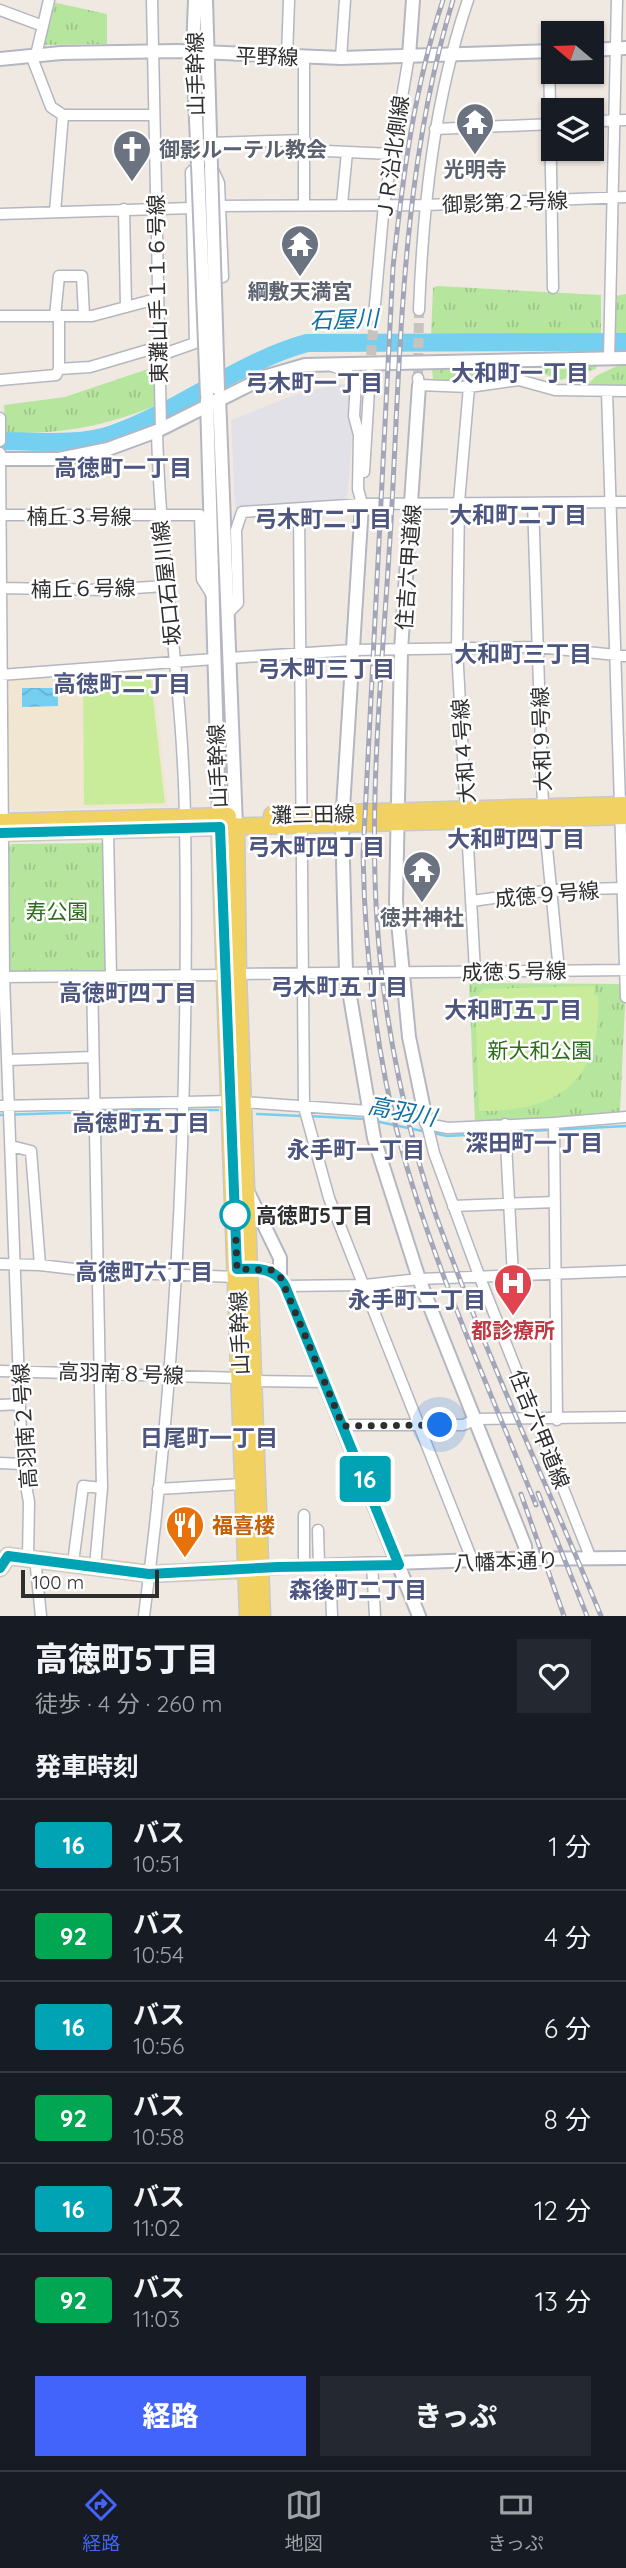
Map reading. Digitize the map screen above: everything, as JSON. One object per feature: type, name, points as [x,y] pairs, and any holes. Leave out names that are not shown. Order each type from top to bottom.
[{"type":"main road","name":"灘三田線","points":[[1,828],[624,811]]},
{"type":"main road","name":"山手幹線","points":[[227,821],[253,1569],[248,1616]]},
{"type":"main road","name":"灘三田線","points":[[1,828],[108,832],[185,823]]},
{"type":"main road","name":"山手幹線","points":[[236,1102],[246,1187],[241,1272]]},
{"type":"main road","name":"山手幹線","points":[[247,1380],[242,1484],[262,1616]]},
{"type":"main road","points":[[3,1560],[32,1558],[149,1574],[253,1569]]},
{"type":"street","points":[[49,0],[33,55],[51,107],[63,115],[153,115]]},
{"type":"street","name":"東灘山手１１６号線","points":[[152,0],[160,426]]},
{"type":"street","name":"山手幹線","points":[[195,0],[213,398],[228,613],[227,821]]},
{"type":"street","name":"山手幹線","points":[[204,166],[210,143],[199,52],[206,0]]},
{"type":"street","points":[[287,57],[289,0]]},
{"type":"street","points":[[341,58],[345,0]]},
{"type":"street","name":"ＪＲ沿北側線","points":[[374,316],[384,204],[409,56],[413,0]]},
{"type":"street","points":[[419,310],[426,205],[435,129],[451,55],[468,0]]},
{"type":"street","points":[[609,352],[614,120],[621,49],[617,0]]},
{"type":"street","points":[[0,10],[43,26]]},
{"type":"street","name":"平野線","points":[[0,59],[33,55],[152,52],[341,58],[541,51]]},
{"type":"street","points":[[304,57],[304,205]]},
{"type":"street","points":[[55,212],[63,115]]},
{"type":"street","points":[[604,120],[626,120]]},
{"type":"street","points":[[435,129],[541,125]]},
{"type":"street","points":[[210,143],[305,145],[347,152],[391,154]]},
{"type":"street","points":[[342,204],[347,152]]},
{"type":"street","points":[[552,161],[553,288]]},
{"type":"street","points":[[59,369],[90,367],[195,343],[192,278],[191,172],[204,166],[219,183],[223,277],[192,278]]},
{"type":"street","name":"御影第２号線","points":[[220,206],[426,205],[626,197]]},
{"type":"street","points":[[0,214],[191,208]]},
{"type":"street","points":[[124,209],[126,307]]},
{"type":"street","points":[[0,380],[56,375],[59,369],[59,276],[82,276],[84,316]]},
{"type":"street","points":[[0,316],[84,316],[156,299]]},
{"type":"street","points":[[0,459],[59,459],[86,455],[160,426],[213,398],[267,376],[305,365],[609,352],[626,358]]},
{"type":"street","points":[[327,364],[346,371],[356,382],[354,416],[359,435],[358,489],[362,504]]},
{"type":"street","points":[[370,374],[342,819],[346,973],[369,1116],[419,1279],[477,1419],[525,1546],[526,1559]]},
{"type":"street","points":[[418,382],[469,387],[519,380],[555,390],[626,391]]},
{"type":"street","name":"住吉六甲道線","points":[[418,382],[413,504],[401,650],[397,818],[397,901],[409,1037],[431,1141],[453,1206],[591,1559]]},
{"type":"street","name":"大和４号線","points":[[469,387],[459,502],[457,649],[475,971]]},
{"type":"street","points":[[607,391],[615,657],[622,737],[626,997]]},
{"type":"street","name":"山手幹線","points":[[213,398],[214,659],[227,821]]},
{"type":"street","points":[[0,418],[0,441]]},
{"type":"street","name":"坂口石屋川線","points":[[144,1616],[169,1375],[176,1276],[185,976],[185,823],[174,662],[159,516],[160,426]]},
{"type":"street","name":"高羽南２号線","points":[[0,453],[2,977],[8,1060],[7,1111],[11,1146],[22,1464],[29,1502],[32,1558],[41,1616]]},
{"type":"street","points":[[228,613],[238,603],[236,530],[242,512],[362,504],[626,502]]},
{"type":"street","name":"大和９号線","points":[[533,503],[543,813],[559,971]]},
{"type":"street","points":[[299,509],[299,820],[304,1107],[329,1198],[473,1562]]},
{"type":"street","name":"楠丘３号線","points":[[1,515],[200,514],[202,579],[212,595]]},
{"type":"street","points":[[612,579],[626,579]]},
{"type":"street","name":"楠丘６号線","points":[[1,588],[105,590],[165,586]]},
{"type":"street","points":[[229,658],[353,650],[538,647],[615,657],[626,656]]},
{"type":"street","points":[[1,675],[214,659]]},
{"type":"street","points":[[108,832],[111,976]]},
{"type":"street","name":"成徳９号線","points":[[472,901],[551,890],[623,888]]},
{"type":"street","name":"成徳５号線","points":[[2,977],[626,970]]},
{"type":"street","points":[[92,976],[102,1488],[95,1567]]},
{"type":"street","points":[[8,1060],[93,1057]]},
{"type":"street","points":[[7,1111],[93,1110],[183,1102],[236,1102],[304,1107],[369,1116]]},
{"type":"street","points":[[427,1125],[505,1130],[626,1117]]},
{"type":"street","points":[[554,1123],[558,1275],[557,1420]]},
{"type":"street","points":[[505,1130],[513,1278]]},
{"type":"street","points":[[11,1146],[31,1151],[40,1265]]},
{"type":"street","points":[[246,1187],[279,1258],[283,1281],[419,1616]]},
{"type":"street","points":[[453,1206],[555,1202]]},
{"type":"street","points":[[0,1264],[218,1277],[271,1270],[283,1281],[302,1286],[626,1271]]},
{"type":"street","name":"高羽南８号線","points":[[0,1371],[99,1372],[326,1382]]},
{"type":"street","points":[[0,1405],[20,1404]]},
{"type":"street","points":[[343,1426],[463,1425],[477,1419],[626,1417]]},
{"type":"street","points":[[0,1463],[22,1464]]},
{"type":"street","points":[[158,1489],[242,1484]]},
{"type":"street","points":[[73,1563],[83,1486],[102,1488]]},
{"type":"street","points":[[304,1515],[304,1566]]},
{"type":"street","points":[[318,1530],[332,1616]]},
{"type":"street","name":"八幡本通り","points":[[253,1569],[626,1558]]},
{"type":"street","points":[[372,1564],[375,1616]]},
{"type":"shaded area","points":[[338,384],[352,384],[353,426],[347,502],[235,508],[231,420],[294,395]]},
{"type":"shaded area","points":[[153,670],[168,806],[8,810],[6,679]]},
{"type":"green space","points":[[52,2],[107,14],[107,44],[41,45]]},
{"type":"green space","points":[[437,286],[601,295],[601,336],[431,335],[433,288]]},
{"type":"green space","points":[[626,294],[626,333],[613,333],[616,296]]},
{"type":"green space","points":[[597,365],[596,369],[561,380],[536,371],[517,370],[471,382],[433,379],[432,370]]},
{"type":"green space","points":[[617,366],[626,366],[626,386],[587,385],[596,376]]},
{"type":"green space","points":[[154,367],[155,406],[116,420],[82,428],[6,433],[4,405],[65,397]]},
{"type":"green space","points":[[150,673],[165,803],[84,805],[83,679]]},
{"type":"green space","name":"寿公園","points":[[105,843],[106,973],[8,973],[6,850],[12,844]]},
{"type":"green space","name":"新大和公園","points":[[469,983],[626,984],[620,1112],[475,1123]]},
{"type":"green space","name":"新大和公園","points":[[594,986],[594,995],[598,996],[598,1025],[593,1050],[583,1070],[570,1086],[553,1097],[532,1105],[507,1110],[479,1111],[475,998],[484,989]]},
{"type":"water","points":[[22,688],[58,688],[58,706],[22,707]]},
{"type":"waterway","name":"石屋川","points":[[0,441],[72,441],[113,434],[138,424],[257,362],[307,343],[626,342]]},
{"type":"waterway","name":"高羽川","points":[[98,1111],[159,1110]]},
{"type":"waterway","name":"高羽川","points":[[187,1110],[218,1110]]},
{"type":"waterway","name":"高羽川","points":[[0,1115],[91,1112]]},
{"type":"waterway","name":"高羽川","points":[[257,1114],[302,1116]]},
{"type":"waterway","name":"高羽川","points":[[309,1116],[365,1119]]},
{"type":"waterway","name":"高羽川","points":[[375,1121],[427,1132]]},
{"type":"waterway","name":"高羽川","points":[[510,1132],[626,1126]]},
{"type":"waterway","name":"高羽川","points":[[433,1133],[447,1136],[503,1133]]},
{"type":"tunnel","points":[[418,378],[419,310]]},
{"type":"tunnel","points":[[370,370],[374,316]]},
{"type":"railway","points":[[443,0],[417,99],[393,267],[363,855],[366,928],[378,1036],[400,1143],[445,1281],[536,1505]]},
{"type":"railway","points":[[453,0],[436,62],[424,124],[414,187],[402,313],[376,766],[375,870],[379,950],[396,1065],[428,1191],[487,1347],[601,1616]]},
{"type":"railway","points":[[538,1493],[587,1616]]},
{"type":"railway","points":[[521,1494],[564,1616]]},
{"type":"bus line","name":"16","points":[[0,833],[220,827],[237,1269],[271,1270],[280,1276],[399,1565],[278,1567],[226,1572],[149,1574],[8,1556],[0,1568]]},
{"type":"place","name":"光明寺","points":[[475,156]]},
{"type":"place","name":"御影ルーテル教会","points":[[132,183]]},
{"type":"place","name":"綱敷天満宮","points":[[300,278]]},
{"type":"place","name":"徳井神社","points":[[422,904]]},
{"type":"place","name":"高徳町5丁目","points":[[235,1215]]},
{"type":"place","name":"都診療所","points":[[513,1317]]},
{"type":"place","name":"福喜楼","points":[[185,1559]]},
{"type":"district","name":"大和町一丁目","points":[[520,372]]},
{"type":"district","name":"弓木町一丁目","points":[[314,382]]},
{"type":"district","name":"高徳町一丁目","points":[[123,467]]},
{"type":"district","name":"大和町二丁目","points":[[518,514]]},
{"type":"district","name":"弓木町二丁目","points":[[323,518]]},
{"type":"district","name":"大和町三丁目","points":[[523,653]]},
{"type":"district","name":"弓木町三丁目","points":[[326,668]]},
{"type":"district","name":"高徳町二丁目","points":[[122,683]]},
{"type":"district","name":"大和町四丁目","points":[[516,838]]},
{"type":"district","name":"弓木町四丁目","points":[[316,846]]},
{"type":"district","name":"弓木町五丁目","points":[[339,986]]},
{"type":"district","name":"高徳町四丁目","points":[[128,992]]},
{"type":"district","name":"大和町五丁目","points":[[513,1009]]},
{"type":"district","name":"高徳町五丁目","points":[[141,1122]]},
{"type":"district","name":"深田町一丁目","points":[[534,1142]]},
{"type":"district","name":"永手町一丁目","points":[[356,1149]]},
{"type":"district","name":"高徳町六丁目","points":[[144,1271]]},
{"type":"district","name":"永手町二丁目","points":[[417,1299]]},
{"type":"district","name":"日尾町一丁目","points":[[209,1437]]},
{"type":"district","name":"森後町二丁目","points":[[358,1589]]},
{"type":"route","points":[[235,1215],[237,1269],[271,1270],[280,1276],[343,1426],[440,1425]]}]
